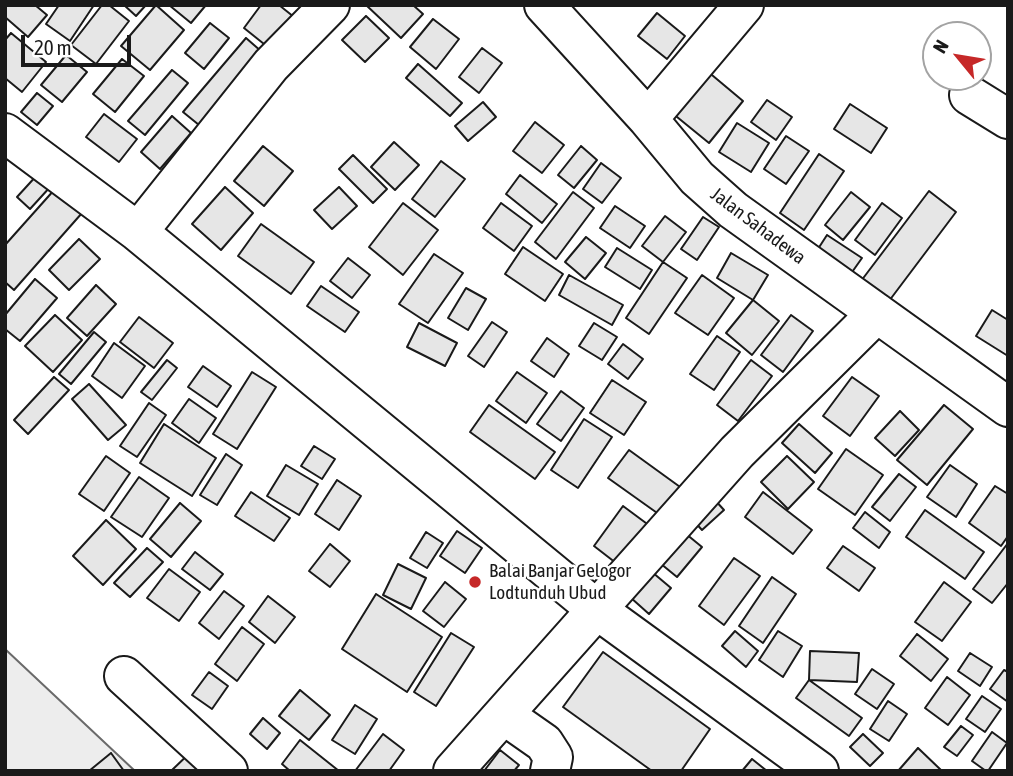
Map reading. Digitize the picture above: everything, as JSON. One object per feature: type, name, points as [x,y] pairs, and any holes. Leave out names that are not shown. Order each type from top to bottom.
[{"type":"street","points":[[138,232],[271,65],[330,5]]},
{"type":"street","name":"Jalan Sahadewa","points":[[544,5],[648,119],[697,178],[733,211],[1008,407]]},
{"type":"street","points":[[648,119],[744,5]]},
{"type":"street","points":[[969,94],[1008,119]]},
{"type":"street","points":[[5,133],[138,232],[596,609],[819,771]]},
{"type":"street","points":[[453,771],[737,452],[877,313]]},
{"type":"street","points":[[124,676],[228,771]]},
{"type":"street","points":[[504,715],[544,743],[553,757],[550,771]]},
{"type":"shaded area","points":[[5,649],[135,771],[5,771]]},
{"type":"building","points":[[5,5],[35,5],[47,15],[28,37],[5,17]]},
{"type":"building","points":[[59,5],[94,5],[70,41],[46,24]]},
{"type":"building","points":[[102,5],[109,5],[129,21],[96,64],[71,45]]},
{"type":"building","points":[[124,5],[146,5],[136,16]]},
{"type":"building","points":[[156,5],[184,30],[150,70],[121,46]]},
{"type":"building","points":[[169,5],[206,5],[191,23]]},
{"type":"building","points":[[261,5],[279,5],[294,17],[269,48],[244,28]]},
{"type":"building","points":[[366,5],[413,5],[423,14],[401,38]]},
{"type":"building","points":[[657,13],[685,36],[667,59],[638,36]]},
{"type":"building","points":[[366,16],[389,38],[365,62],[342,40]]},
{"type":"building","points":[[433,19],[459,39],[436,69],[410,47]]},
{"type":"building","points":[[210,23],[229,38],[204,69],[185,53]]},
{"type":"building","points":[[11,33],[46,62],[22,92],[5,78],[5,40]]},
{"type":"building","points":[[246,38],[262,52],[199,125],[183,112]]},
{"type":"building","points":[[482,48],[502,63],[479,93],[459,77]]},
{"type":"building","points":[[66,55],[87,72],[62,102],[41,85]]},
{"type":"building","points":[[122,59],[144,76],[115,112],[93,94]]},
{"type":"building","points":[[418,64],[462,103],[450,116],[406,78]]},
{"type":"building","points":[[700,65],[743,101],[709,143],[666,108]]},
{"type":"building","points":[[172,70],[188,83],[145,135],[128,121]]},
{"type":"building","points":[[37,93],[53,106],[37,125],[21,112]]},
{"type":"building","points":[[767,100],[792,117],[776,140],[751,122]]},
{"type":"building","points":[[483,102],[496,117],[468,141],[455,126]]},
{"type":"building","points":[[850,104],[887,128],[871,153],[834,129]]},
{"type":"building","points":[[104,114],[137,139],[119,162],[86,137]]},
{"type":"building","points":[[172,116],[191,133],[160,169],[141,152]]},
{"type":"building","points":[[535,122],[564,145],[542,173],[513,151]]},
{"type":"building","points":[[737,123],[769,143],[751,172],[719,152]]},
{"type":"building","points":[[786,136],[809,151],[786,184],[764,169]]},
{"type":"building","points":[[394,142],[419,165],[395,190],[371,167]]},
{"type":"building","points":[[263,146],[293,171],[264,206],[234,181]]},
{"type":"building","points":[[581,146],[597,160],[574,188],[558,175]]},
{"type":"building","points":[[819,154],[844,171],[804,230],[780,213]]},
{"type":"building","points":[[353,155],[387,189],[373,203],[339,169]]},
{"type":"building","points":[[441,161],[465,179],[435,217],[412,199]]},
{"type":"building","points":[[601,163],[621,178],[602,203],[583,189]]},
{"type":"building","points":[[38,174],[51,186],[30,209],[17,197]]},
{"type":"building","points":[[520,175],[557,204],[542,223],[506,194]]},
{"type":"building","points":[[225,187],[253,213],[221,250],[192,224]]},
{"type":"building","points":[[339,187],[357,206],[332,229],[314,210]]},
{"type":"building","points":[[55,189],[82,213],[14,290],[5,282],[5,245]]},
{"type":"building","points":[[929,191],[956,212],[886,305],[858,285]]},
{"type":"building","points":[[573,192],[594,208],[556,259],[535,242]]},
{"type":"building","points":[[851,192],[870,207],[843,240],[825,225]]},
{"type":"building","points":[[403,203],[438,230],[403,275],[369,247]]},
{"type":"building","points":[[501,203],[532,226],[514,251],[483,228]]},
{"type":"building","points":[[882,203],[902,218],[875,255],[855,240]]},
{"type":"building","points":[[615,206],[645,226],[630,248],[600,228]]},
{"type":"building","points":[[665,216],[686,232],[663,262],[642,246]]},
{"type":"building","points":[[703,217],[719,227],[697,260],[681,249]]},
{"type":"building","points":[[261,224],[314,262],[291,294],[238,256]]},
{"type":"building","points":[[827,235],[862,258],[850,275],[816,252]]},
{"type":"building","points":[[586,237],[606,253],[585,279],[565,262]]},
{"type":"building","points":[[79,239],[100,259],[69,290],[49,270]]},
{"type":"building","points":[[523,247],[563,274],[545,301],[505,274]]},
{"type":"building","points":[[617,248],[652,270],[640,289],[605,267]]},
{"type":"building","points":[[731,253],[768,275],[753,300],[717,278]]},
{"type":"building","points":[[434,254],[463,273],[428,323],[399,304]]},
{"type":"building","points":[[348,258],[370,275],[352,298],[330,281]]},
{"type":"building","points":[[663,262],[687,278],[649,334],[626,318]]},
{"type":"building","points":[[569,275],[623,305],[612,325],[559,295]]},
{"type":"building","points":[[702,275],[734,298],[708,335],[675,313]]},
{"type":"building","points":[[35,279],[57,298],[20,341],[5,329],[5,315]]},
{"type":"building","points":[[96,285],[116,304],[87,336],[67,318]]},
{"type":"building","points":[[321,286],[359,312],[345,332],[307,306]]},
{"type":"building","points":[[466,288],[486,299],[468,330],[448,318]]},
{"type":"building","points":[[753,300],[779,321],[752,355],[726,333]]},
{"type":"building","points":[[992,310],[1008,320],[1008,356],[976,336]]},
{"type":"building","points":[[55,315],[82,340],[53,372],[25,346]]},
{"type":"building","points":[[791,315],[813,331],[783,372],[761,355]]},
{"type":"building","points":[[139,317],[173,343],[154,368],[120,342]]},
{"type":"building","points":[[492,322],[507,332],[484,367],[468,356]]},
{"type":"building","points":[[419,323],[457,343],[445,366],[407,347]]},
{"type":"building","points":[[594,323],[617,337],[602,360],[579,346]]},
{"type":"building","points":[[94,332],[106,342],[71,384],[59,374]]},
{"type":"building","points":[[717,336],[740,352],[714,390],[690,374]]},
{"type":"building","points":[[547,338],[569,354],[554,377],[531,361]]},
{"type":"building","points":[[114,343],[145,366],[122,398],[92,376]]},
{"type":"building","points":[[623,344],[643,359],[628,379],[608,364]]},
{"type":"building","points":[[167,360],[177,368],[152,400],[141,392]]},
{"type":"building","points":[[751,360],[772,376],[738,421],[717,405]]},
{"type":"building","points":[[203,366],[231,386],[217,407],[188,387]]},
{"type":"building","points":[[252,372],[276,387],[237,449],[213,434]]},
{"type":"building","points":[[517,372],[547,393],[526,423],[496,401]]},
{"type":"building","points":[[54,377],[69,390],[28,434],[14,420]]},
{"type":"building","points":[[852,377],[879,396],[850,436],[823,416]]},
{"type":"building","points":[[612,380],[646,402],[624,435],[590,413]]},
{"type":"building","points":[[89,384],[126,425],[108,440],[72,399]]},
{"type":"building","points":[[561,391],[584,408],[561,441],[537,424]]},
{"type":"building","points":[[189,399],[216,418],[199,443],[172,423]]},
{"type":"building","points":[[149,403],[166,415],[137,457],[120,446]]},
{"type":"building","points":[[489,405],[555,452],[535,479],[470,432]]},
{"type":"building","points":[[944,405],[973,429],[927,485],[897,460]]},
{"type":"building","points":[[900,411],[919,430],[895,456],[875,438]]},
{"type":"building","points":[[584,419],[612,437],[578,488],[551,470]]},
{"type":"building","points":[[164,424],[216,458],[192,496],[140,463]]},
{"type":"building","points":[[799,424],[832,453],[815,473],[782,443]]},
{"type":"building","points":[[314,446],[335,459],[322,479],[301,466]]},
{"type":"building","points":[[846,449],[883,475],[855,515],[818,489]]},
{"type":"building","points":[[629,450],[687,492],[667,520],[608,478]]},
{"type":"building","points":[[226,454],[242,465],[217,505],[200,495]]},
{"type":"building","points":[[106,456],[130,473],[104,511],[79,494]]},
{"type":"building","points":[[787,456],[814,482],[788,509],[761,482]]},
{"type":"building","points":[[286,465],[318,484],[299,515],[267,496]]},
{"type":"building","points":[[950,465],[977,484],[956,517],[927,497]]},
{"type":"building","points":[[899,474],[916,487],[890,521],[872,507]]},
{"type":"building","points":[[139,477],[169,498],[142,537],[111,517]]},
{"type":"building","points":[[337,480],[361,496],[339,530],[315,514]]},
{"type":"building","points":[[995,486],[1008,494],[1008,536],[1001,546],[969,523]]},
{"type":"building","points":[[251,492],[290,518],[274,541],[235,516]]},
{"type":"building","points":[[763,492],[812,530],[793,554],[745,517]]},
{"type":"building","points":[[714,499],[724,510],[702,530],[692,519]]},
{"type":"building","points":[[180,503],[201,521],[171,557],[150,539]]},
{"type":"building","points":[[623,506],[654,529],[625,570],[594,546]]},
{"type":"building","points":[[925,510],[984,552],[965,579],[906,537]]},
{"type":"building","points":[[865,512],[890,532],[879,548],[853,528]]},
{"type":"building","points":[[106,520],[136,549],[103,585],[73,556]]},
{"type":"building","points":[[680,529],[702,547],[677,577],[655,559]]},
{"type":"building","points":[[457,531],[482,548],[465,573],[440,556]]},
{"type":"building","points":[[426,532],[443,543],[427,568],[410,558]]},
{"type":"building","points":[[1008,543],[1008,583],[992,603],[973,589]]},
{"type":"building","points":[[330,544],[350,561],[330,587],[309,571]]},
{"type":"building","points":[[843,546],[875,568],[859,591],[827,568]]},
{"type":"building","points":[[147,548],[163,562],[130,597],[114,583]]},
{"type":"building","points":[[195,552],[223,574],[210,590],[182,569]]},
{"type":"building","points":[[734,558],[760,576],[724,625],[699,606]]},
{"type":"building","points":[[398,564],[426,578],[411,609],[383,595]]},
{"type":"building","points":[[169,569],[200,592],[179,621],[147,598]]},
{"type":"building","points":[[652,572],[671,588],[649,614],[630,597]]},
{"type":"building","points":[[772,577],[796,594],[763,643],[739,626]]},
{"type":"building","points":[[445,582],[466,599],[444,627],[423,611]]},
{"type":"building","points":[[944,582],[971,602],[942,641],[915,622]]},
{"type":"building","points":[[224,591],[244,606],[219,639],[199,623]]},
{"type":"building","points":[[376,594],[442,637],[407,692],[342,649]]},
{"type":"building","points":[[268,596],[295,617],[275,643],[249,622]]},
{"type":"building","points":[[242,627],[264,644],[237,681],[215,664]]},
{"type":"building","points":[[735,631],[758,651],[746,667],[722,646]]},
{"type":"building","points":[[778,631],[802,646],[783,677],[759,660]]},
{"type":"building","points":[[451,633],[474,647],[436,706],[414,692]]},
{"type":"building","points":[[917,634],[948,659],[931,681],[900,656]]},
{"type":"building","points":[[810,651],[859,653],[857,682],[809,680]]},
{"type":"building","points":[[603,652],[710,729],[681,771],[652,771],[563,707]]},
{"type":"building","points":[[970,653],[992,667],[980,686],[958,671]]},
{"type":"building","points":[[872,669],[894,684],[877,709],[855,694]]},
{"type":"building","points":[[1004,670],[1008,672],[1008,702],[990,689]]},
{"type":"building","points":[[209,672],[228,686],[212,709],[192,695]]},
{"type":"building","points":[[947,677],[970,695],[948,725],[925,708]]},
{"type":"building","points":[[809,680],[862,718],[849,736],[796,698]]},
{"type":"building","points":[[300,690],[330,715],[309,740],[279,716]]},
{"type":"building","points":[[982,696],[1001,709],[985,732],[966,719]]},
{"type":"building","points":[[888,701],[907,714],[889,741],[870,729]]},
{"type":"building","points":[[355,705],[377,719],[355,754],[332,740]]},
{"type":"building","points":[[263,718],[280,733],[267,749],[250,734]]},
{"type":"building","points":[[961,726],[973,735],[957,756],[944,747]]},
{"type":"building","points":[[992,732],[1007,743],[986,771],[972,761]]},
{"type":"building","points":[[383,734],[404,750],[389,771],[355,771]]},
{"type":"building","points":[[863,734],[883,753],[870,766],[850,747]]},
{"type":"building","points":[[300,740],[339,771],[290,771],[282,764]]},
{"type":"building","points":[[196,747],[207,771],[171,771]]},
{"type":"building","points":[[918,748],[942,771],[898,771]]},
{"type":"building","points":[[500,750],[519,765],[514,771],[484,771]]},
{"type":"building","points":[[111,753],[124,771],[89,771]]},
{"type":"building","points":[[752,759],[767,771],[742,771]]},
{"type":"place","name":"Balai Banjar Gelogor Lodtunduh Ubud","points":[[475,582]]}]
